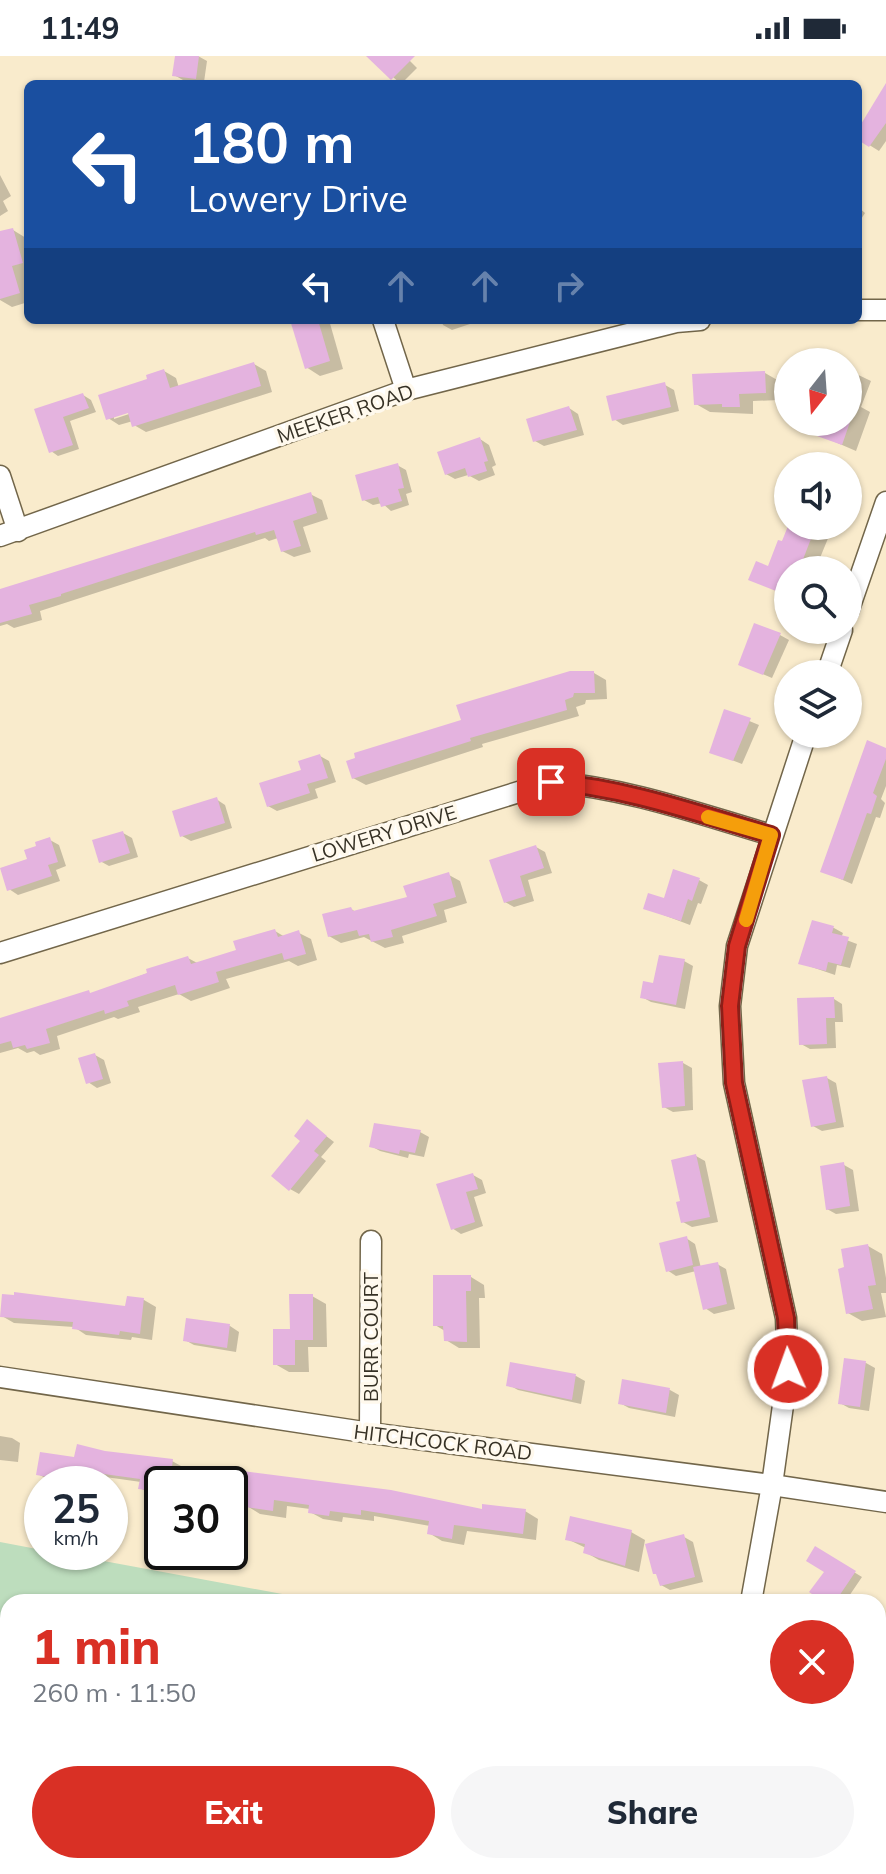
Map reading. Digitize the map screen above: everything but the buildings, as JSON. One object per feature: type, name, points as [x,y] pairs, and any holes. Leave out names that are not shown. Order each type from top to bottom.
[{"type":"street","points":[[862,310],[886,310]]},
{"type":"street","points":[[384,324],[406,390]]},
{"type":"street","name":"MEEKER ROAD","points":[[9,534],[406,390],[668,324]]},
{"type":"street","points":[[0,476],[9,534]]},
{"type":"street","points":[[862,571],[886,502]]},
{"type":"street","points":[[752,1594],[788,1369],[786,1318],[734,1083],[730,1006],[737,946],[801,748]]},
{"type":"street","name":"LOWERY DRIVE","points":[[0,953],[551,782],[586,785],[642,797],[771,835]]},
{"type":"street","name":"BURR COURT","points":[[370,1433],[371,1241]]},
{"type":"street","name":"HITCHCOCK ROAD","points":[[0,1377],[370,1433],[886,1502]]},
{"type":"green space","points":[[0,1542],[24,1547],[24,1570],[128,1570],[128,1566],[282,1594],[0,1594]]},
{"type":"slow traffic","points":[[708,817],[771,835],[746,920]]},
{"type":"route","points":[[551,782],[586,785],[642,797],[771,835],[737,946],[730,1006],[734,1083],[786,1318],[788,1369]]}]
